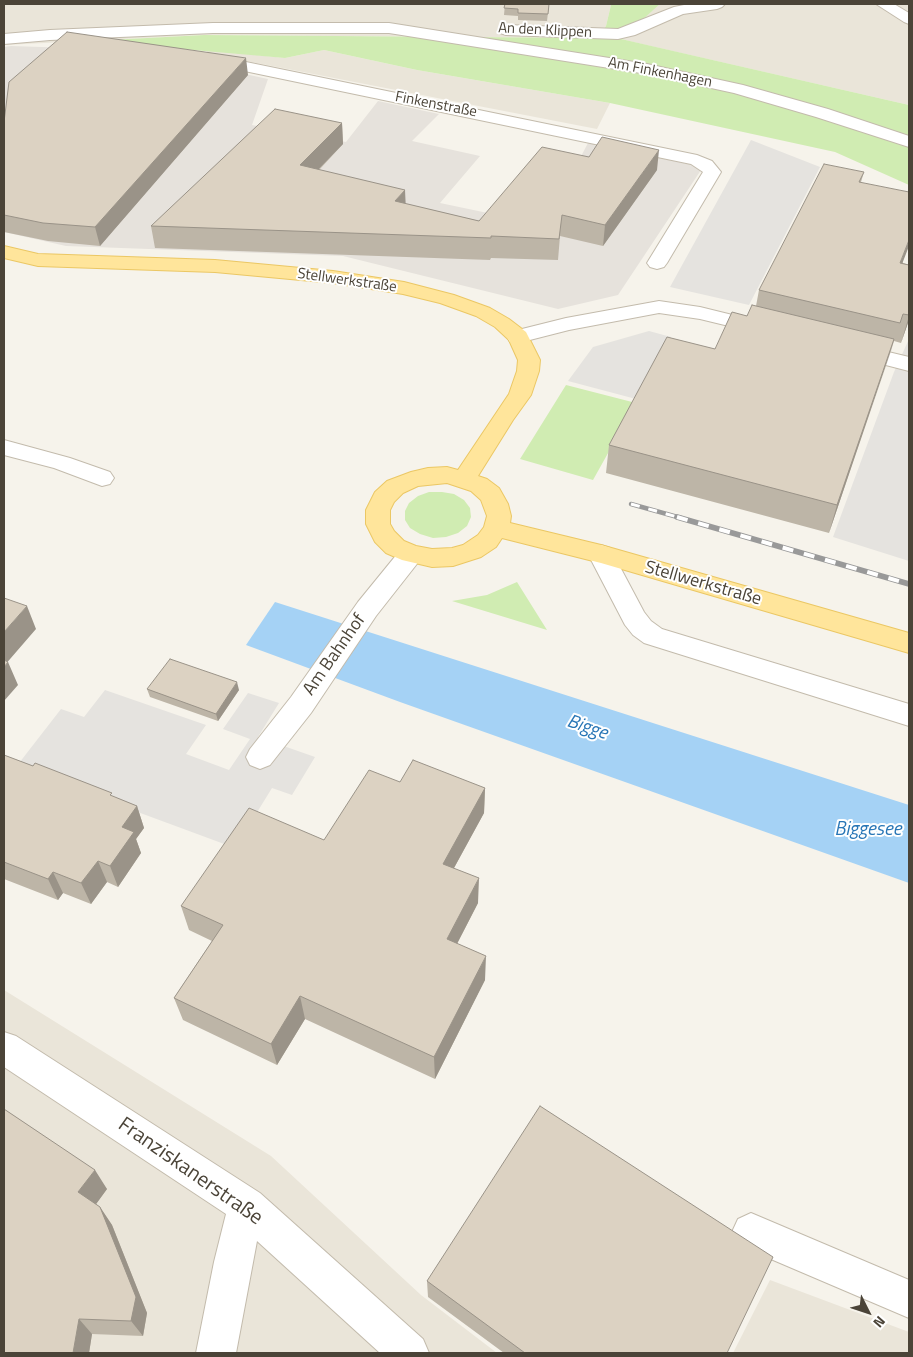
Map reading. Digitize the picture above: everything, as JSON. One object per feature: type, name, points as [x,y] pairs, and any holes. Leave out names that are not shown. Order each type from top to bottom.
[{"type":"main road","name":"Stellwerkstraße","points":[[4,252],[38,260],[225,267],[333,277],[404,288],[447,299],[483,312],[502,323],[518,337],[529,360],[527,378],[520,395],[504,416],[464,479]]},
{"type":"main road","points":[[447,475],[479,485],[490,494],[498,510],[499,516],[496,528],[487,541],[472,551],[453,557],[432,558],[412,554],[395,547],[384,536],[378,524],[378,510],[384,498],[395,487],[410,480],[428,476],[447,475]]},
{"type":"main road","name":"Stellwerkstraße","points":[[496,528],[601,554],[909,643]]},
{"type":"street","name":"An den Klippen","points":[[405,30],[445,26],[618,34],[629,32],[681,7],[717,4]]},
{"type":"street","points":[[884,4],[909,19]]},
{"type":"street","points":[[4,40],[50,35],[222,28],[374,27],[405,30]]},
{"type":"street","name":"Am Finkenhagen","points":[[405,30],[647,69],[737,89],[822,113],[909,142]]},
{"type":"street","points":[[50,35],[65,41],[121,48]]},
{"type":"street","name":"Finkenstraße","points":[[195,57],[696,160],[706,165],[712,172],[657,263]]},
{"type":"street","points":[[518,337],[566,324],[659,307],[700,313],[783,333]]},
{"type":"street","points":[[832,345],[909,364]]},
{"type":"street","points":[[4,446],[62,463],[102,478]]},
{"type":"street","name":"Am Bahnhof","points":[[260,757],[310,691],[366,609],[412,554]]},
{"type":"street","points":[[601,554],[634,618],[642,628],[653,636],[909,715]]},
{"type":"street","name":"Franziskanerstraße","points":[[4,1048],[247,1206],[409,1353]]},
{"type":"street","points":[[216,1353],[233,1262],[247,1206]]},
{"type":"street","points":[[751,1232],[909,1300]]},
{"type":"shaded area","points":[[4,4],[637,4],[611,5],[606,26],[597,38],[204,35],[4,45]]},
{"type":"shaded area","points":[[660,4],[909,4],[909,105],[620,39]]},
{"type":"shaded area","points":[[4,47],[72,48],[208,66],[268,79],[252,125],[346,142],[378,101],[439,114],[412,141],[480,156],[440,203],[545,225],[588,143],[703,167],[618,295],[558,309],[343,256],[66,246],[4,232]]},
{"type":"shaded area","points":[[209,50],[285,58],[324,50],[417,70],[610,103],[597,129],[205,53]]},
{"type":"shaded area","points":[[751,140],[820,167],[749,305],[670,287]]},
{"type":"shaded area","points":[[649,331],[671,337],[636,399],[568,381],[593,347]]},
{"type":"shaded area","points":[[909,339],[909,561],[833,537],[894,372]]},
{"type":"shaded area","points":[[105,690],[206,725],[186,754],[229,770],[250,739],[223,729],[248,693],[279,703],[258,737],[315,757],[292,795],[272,788],[235,848],[16,767],[61,709],[84,717]]},
{"type":"shaded area","points":[[4,990],[271,1156],[421,1295],[497,1353],[4,1353]]},
{"type":"shaded area","points":[[770,1280],[909,1332],[909,1353],[733,1353]]},
{"type":"green space","points":[[660,4],[621,39],[909,105],[909,185],[835,152],[610,103],[417,70],[324,50],[285,58],[90,41],[204,35],[597,38],[606,26],[611,5]]},
{"type":"green space","points":[[566,385],[636,403],[593,480],[520,459]]},
{"type":"green space","points":[[429,492],[454,494],[464,500],[470,508],[471,517],[467,526],[458,533],[446,537],[433,538],[420,534],[410,528],[405,520],[405,511],[409,503],[418,496]]},
{"type":"green space","points":[[517,582],[547,630],[452,601],[487,595]]},
{"type":"water","name":"Biggesee","points":[[275,602],[909,805],[909,883],[400,702],[246,645]]},
{"type":"building","points":[[505,4],[549,4],[548,14],[518,13],[518,9],[504,8]]},
{"type":"building","points":[[67,32],[246,58],[95,227],[43,223],[4,215],[4,122],[9,82]]},
{"type":"building","points":[[275,109],[342,123],[300,165],[405,190],[395,201],[479,221],[542,147],[589,157],[602,137],[659,150],[605,225],[562,215],[559,239],[151,226]]},
{"type":"building","points":[[824,164],[864,172],[859,182],[909,192],[909,240],[900,263],[909,265],[909,315],[903,314],[900,323],[759,290]]},
{"type":"building","points":[[752,305],[894,339],[837,505],[609,445],[667,337],[715,349],[732,312],[747,316]]},
{"type":"building","points":[[4,598],[27,606],[4,632]]},
{"type":"building","points":[[170,659],[237,682],[216,714],[147,689]]},
{"type":"building","points":[[4,755],[33,766],[35,763],[112,793],[110,795],[137,806],[122,827],[134,832],[110,866],[98,861],[81,883],[53,872],[48,879],[4,862]]},
{"type":"building","points":[[413,760],[485,788],[443,864],[479,878],[447,939],[486,956],[434,1057],[300,996],[271,1044],[174,998],[223,925],[181,906],[249,808],[324,840],[369,770],[400,782]]},
{"type":"building","points":[[540,1106],[773,1257],[727,1353],[525,1353],[427,1281]]},
{"type":"building","points":[[4,1109],[95,1170],[78,1192],[100,1207],[136,1297],[131,1321],[79,1319],[73,1353],[4,1353]]},
{"type":"railway","points":[[631,504],[681,518]]},
{"type":"railway","points":[[677,517],[909,584]]},
{"type":"water label","name":"Bigge","points":[[587,728]]}]
